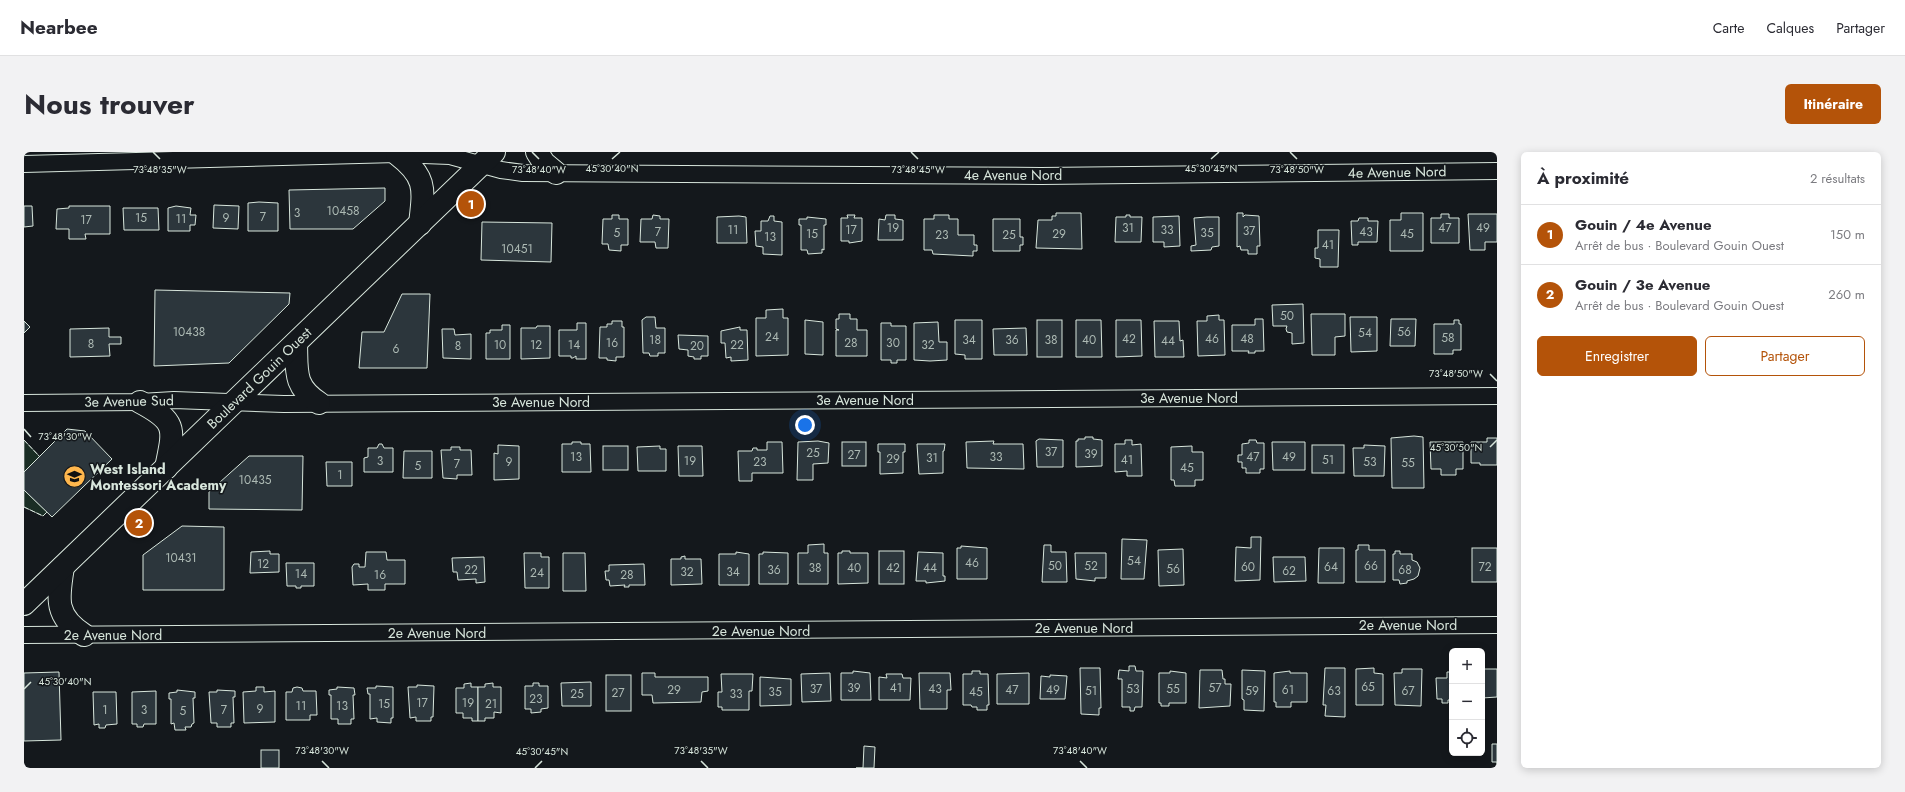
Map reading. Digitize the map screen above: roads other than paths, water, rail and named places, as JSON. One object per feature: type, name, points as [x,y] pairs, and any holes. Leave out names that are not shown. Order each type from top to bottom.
[{"type":"main road","points":[[538,152],[544,163],[556,173]]},
{"type":"main road","points":[[397,154],[411,166],[420,178],[423,197],[420,224]]},
{"type":"main road","name":"Boulevard Gouin Ouest","points":[[24,604],[488,158]]},
{"type":"main road","points":[[296,343],[298,381],[305,393],[319,403]]},
{"type":"main road","points":[[140,402],[158,412],[169,425],[171,441],[166,468]]},
{"type":"main road","points":[[63,567],[59,594],[60,607],[69,623],[84,635]]},
{"type":"street","name":"4e Avenue Nord","points":[[24,164],[397,154],[488,158],[508,172],[556,173],[1041,176],[1497,171]]},
{"type":"street","name":"3e Avenue Nord","points":[[234,402],[319,403],[1497,396]]},
{"type":"street","name":"3e Avenue Sud","points":[[24,403],[140,402],[174,400],[234,402]]},
{"type":"street","name":"2e Avenue Nord","points":[[24,635],[1497,625]]},
{"type":"place","name":"Gouin / 4e Avenue","points":[[471,204]]},
{"type":"place","name":"West Island Montessori Academy","points":[[74,477]]},
{"type":"place","name":"Gouin / 3e Avenue","points":[[139,523]]}]
